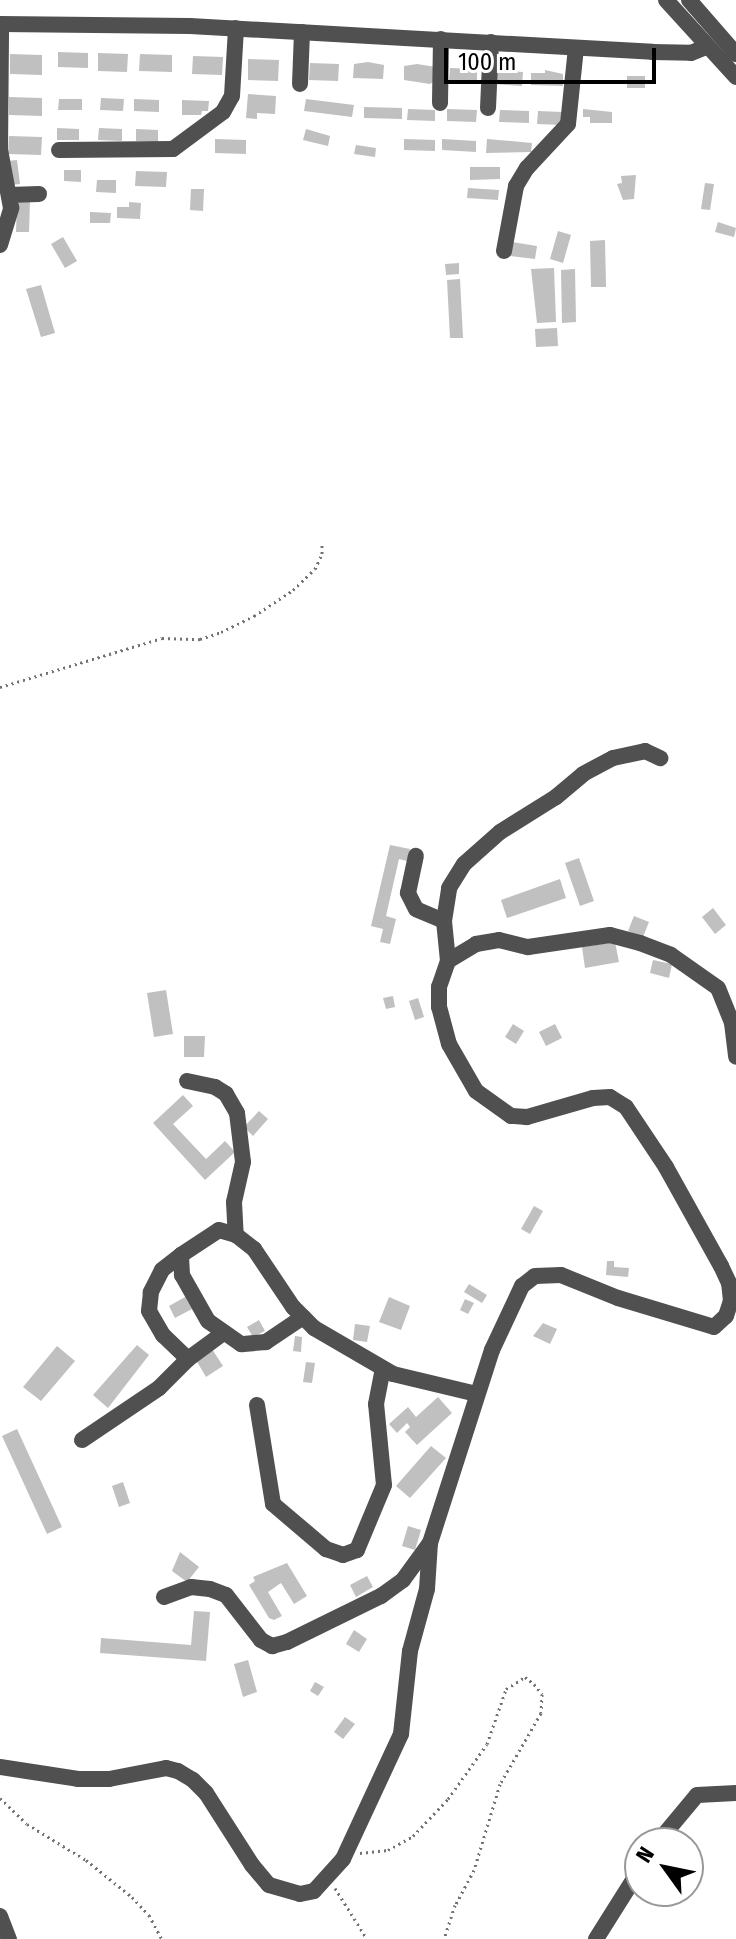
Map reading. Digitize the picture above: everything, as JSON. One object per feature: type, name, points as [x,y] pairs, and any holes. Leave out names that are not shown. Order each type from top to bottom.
[{"type":"street","points":[[666,0],[736,77]]},
{"type":"street","points":[[689,0],[736,54]]},
{"type":"street","points":[[0,245],[11,208],[0,150],[0,24],[236,28],[691,53],[708,46]]},
{"type":"street","points":[[59,150],[173,149],[223,112],[232,96],[236,28]]},
{"type":"street","points":[[300,84],[302,32]]},
{"type":"street","points":[[440,103],[441,39]]},
{"type":"street","points":[[488,108],[491,42]]},
{"type":"street","points":[[504,251],[516,186],[527,168],[568,124],[576,48]]},
{"type":"street","points":[[9,195],[39,194]]},
{"type":"street","points":[[0,1767],[78,1779],[109,1779],[166,1768],[178,1771],[206,1793],[252,1865],[269,1885],[300,1894],[314,1891],[328,1879],[347,1852],[401,1734],[410,1651],[427,1589],[430,1543],[466,1441],[476,1394],[522,1286],[535,1276],[561,1275],[618,1298],[714,1327],[726,1316],[731,1301],[729,1283],[721,1266],[666,1167],[626,1107],[610,1097],[593,1098],[527,1117],[511,1116],[476,1091],[449,1044],[439,1007],[439,987],[448,961],[444,921],[449,888],[464,864],[500,832],[556,797],[583,774],[613,758],[645,751],[660,758]]},
{"type":"street","points":[[416,856],[408,893],[416,909],[444,921]]},
{"type":"street","points":[[448,961],[476,944],[499,940],[528,947],[610,935],[640,943],[671,955],[718,988],[732,1023],[736,1057]]},
{"type":"street","points":[[187,1081],[215,1087],[226,1094],[237,1113],[243,1162],[234,1202],[236,1235]]},
{"type":"street","points":[[188,1359],[163,1335],[149,1311],[151,1292],[162,1270],[219,1230],[236,1235],[254,1249],[314,1328],[383,1369],[476,1394]]},
{"type":"street","points":[[181,1255],[182,1275],[195,1300],[222,1334],[241,1344],[266,1342],[303,1317]]},
{"type":"street","points":[[82,1440],[159,1388],[188,1359],[222,1334]]},
{"type":"street","points":[[257,1405],[273,1504],[326,1549],[343,1555],[357,1550],[384,1485],[376,1404],[383,1369]]},
{"type":"street","points":[[164,1597],[191,1587],[226,1595],[261,1640],[272,1646],[287,1642],[381,1596],[403,1580],[430,1543]]},
{"type":"street","points":[[670,1827],[697,1795],[736,1793]]},
{"type":"street","points":[[596,1939],[624,1894]]},
{"type":"street","points":[[0,1916],[9,1939]]},
{"type":"path","points":[[0,687],[162,638],[200,639],[221,632],[254,616],[293,590],[315,569],[322,554],[322,542]]},
{"type":"path","points":[[347,1852],[367,1854],[388,1850],[413,1836],[448,1799],[487,1744],[506,1689],[525,1677],[534,1684],[542,1694],[541,1713],[500,1784],[474,1870],[455,1905],[444,1939]]},
{"type":"path","points":[[0,1798],[27,1824],[86,1860],[132,1897],[149,1915],[162,1939]]},
{"type":"path","points":[[328,1879],[367,1939]]},
{"type":"building","points":[[58,52],[88,53],[88,68],[58,67]]},
{"type":"building","points":[[98,53],[128,54],[127,72],[98,71]]},
{"type":"building","points":[[10,54],[42,55],[42,75],[10,74]]},
{"type":"building","points":[[140,54],[172,55],[172,72],[139,71]]},
{"type":"building","points":[[193,56],[223,57],[222,75],[192,74]]},
{"type":"building","points":[[248,59],[279,60],[278,81],[248,80]]},
{"type":"building","points":[[368,62],[384,65],[383,79],[353,78],[354,64]]},
{"type":"building","points":[[310,63],[339,64],[338,81],[309,80]]},
{"type":"building","points":[[417,64],[436,67],[435,81],[430,84],[404,80],[404,66]]},
{"type":"building","points":[[450,68],[477,69],[477,83],[449,82]]},
{"type":"building","points":[[495,70],[523,72],[522,86],[494,84]]},
{"type":"building","points":[[545,70],[563,74],[563,86],[531,85],[531,73],[545,73]]},
{"type":"building","points":[[627,76],[645,76],[645,88],[627,88]]},
{"type":"building","points":[[248,94],[276,96],[275,114],[257,113],[257,119],[246,118]]},
{"type":"building","points":[[9,97],[42,98],[42,116],[9,115]]},
{"type":"building","points":[[101,98],[124,99],[123,111],[100,110]]},
{"type":"building","points":[[59,99],[82,99],[82,110],[58,110]]},
{"type":"building","points":[[134,99],[159,100],[159,112],[134,111]]},
{"type":"building","points":[[306,99],[354,105],[352,117],[304,111]]},
{"type":"building","points":[[182,100],[209,101],[208,111],[202,111],[201,115],[182,115]]},
{"type":"building","points":[[364,107],[402,108],[402,119],[364,118]]},
{"type":"building","points":[[408,109],[435,110],[435,121],[407,120]]},
{"type":"building","points":[[447,109],[477,110],[476,122],[447,121]]},
{"type":"building","points":[[583,109],[612,112],[612,123],[590,123],[590,117],[583,117]]},
{"type":"building","points":[[500,110],[529,111],[529,123],[499,122]]},
{"type":"building","points":[[538,111],[562,112],[562,125],[537,124]]},
{"type":"building","points":[[57,128],[79,129],[79,140],[57,140]]},
{"type":"building","points":[[99,128],[122,129],[122,141],[98,140]]},
{"type":"building","points":[[136,129],[158,130],[158,142],[136,141]]},
{"type":"building","points":[[306,129],[330,136],[328,146],[303,140]]},
{"type":"building","points":[[9,136],[42,137],[41,155],[8,154]]},
{"type":"building","points":[[215,139],[246,140],[246,154],[215,153]]},
{"type":"building","points":[[404,139],[435,140],[435,151],[404,150]]},
{"type":"building","points":[[442,139],[476,141],[476,152],[442,150]]},
{"type":"building","points":[[487,139],[532,143],[531,152],[486,153]]},
{"type":"building","points":[[356,145],[376,148],[375,157],[354,154]]},
{"type":"building","points":[[17,160],[20,184],[10,185],[7,161]]},
{"type":"building","points":[[470,167],[500,167],[500,179],[470,180]]},
{"type":"building","points":[[64,170],[81,170],[81,182],[64,181]]},
{"type":"building","points":[[136,171],[167,172],[166,187],[135,186]]},
{"type":"building","points":[[636,175],[634,199],[623,200],[617,184],[622,183],[621,176]]},
{"type":"building","points":[[97,180],[116,180],[116,193],[96,192]]},
{"type":"building","points":[[705,183],[714,184],[710,210],[701,209]]},
{"type":"building","points":[[468,188],[499,190],[498,200],[467,198]]},
{"type":"building","points":[[191,189],[204,189],[203,211],[190,210]]},
{"type":"building","points":[[17,200],[30,201],[29,232],[16,232]]},
{"type":"building","points":[[129,202],[141,203],[140,219],[117,218],[117,207],[129,207]]},
{"type":"building","points":[[90,212],[111,213],[110,223],[90,223]]},
{"type":"building","points":[[718,222],[736,228],[734,237],[715,232]]},
{"type":"building","points":[[558,231],[571,235],[563,263],[550,259]]},
{"type":"building","points":[[63,237],[77,261],[65,268],[51,244]]},
{"type":"building","points":[[605,240],[606,287],[591,287],[590,241]]},
{"type":"building","points":[[512,242],[537,246],[535,259],[510,256]]},
{"type":"building","points":[[459,263],[459,274],[446,275],[445,264]]},
{"type":"building","points":[[554,268],[556,322],[537,323],[531,269]]},
{"type":"building","points":[[575,269],[576,322],[562,323],[561,270]]},
{"type":"building","points":[[460,279],[463,338],[450,338],[447,280]]},
{"type":"building","points":[[41,285],[55,333],[41,337],[26,289]]},
{"type":"building","points":[[557,328],[558,346],[536,347],[535,329]]},
{"type":"building","points":[[390,845],[410,849],[407,861],[399,859],[386,916],[396,919],[390,944],[380,942],[383,929],[371,926]]},
{"type":"building","points":[[579,858],[594,901],[580,906],[565,863]]},
{"type":"building","points":[[560,879],[566,898],[507,918],[501,900]]},
{"type":"building","points":[[713,908],[726,925],[715,934],[702,917]]},
{"type":"building","points":[[634,916],[649,922],[643,937],[628,931]]},
{"type":"building","points":[[615,942],[619,962],[585,968],[582,947]]},
{"type":"building","points":[[653,960],[672,964],[669,978],[650,973]]},
{"type":"building","points":[[166,990],[173,1034],[154,1037],[147,993]]},
{"type":"building","points":[[393,996],[395,1007],[386,1009],[383,998]]},
{"type":"building","points":[[418,998],[424,1017],[415,1020],[409,1001]]},
{"type":"building","points":[[513,1024],[524,1031],[516,1044],[505,1037]]},
{"type":"building","points":[[555,1024],[562,1038],[546,1046],[539,1032]]},
{"type":"building","points":[[184,1036],[205,1036],[204,1057],[184,1057]]},
{"type":"building","points":[[183,1095],[193,1106],[173,1124],[206,1159],[225,1141],[235,1152],[205,1180],[153,1123]]},
{"type":"building","points":[[259,1111],[268,1119],[253,1136],[244,1127]]},
{"type":"building","points":[[534,1206],[543,1211],[530,1234],[521,1229]]},
{"type":"building","points":[[607,1261],[614,1261],[614,1267],[629,1268],[628,1277],[606,1275]]},
{"type":"building","points":[[469,1284],[487,1295],[482,1303],[464,1292]]},
{"type":"building","points":[[185,1297],[192,1309],[175,1318],[169,1306]]},
{"type":"building","points":[[389,1297],[410,1306],[401,1330],[379,1322]]},
{"type":"building","points":[[465,1299],[474,1303],[468,1314],[460,1310]]},
{"type":"building","points":[[259,1320],[265,1331],[253,1337],[247,1327]]},
{"type":"building","points":[[543,1323],[557,1329],[550,1344],[533,1336]]},
{"type":"building","points":[[355,1324],[370,1326],[367,1342],[353,1340]]},
{"type":"building","points":[[295,1336],[302,1337],[301,1352],[293,1351]]},
{"type":"building","points":[[137,1345],[149,1355],[108,1408],[93,1395]]},
{"type":"building","points":[[57,1346],[75,1361],[41,1401],[23,1387]]},
{"type":"building","points":[[212,1349],[223,1366],[206,1377],[196,1360]]},
{"type":"building","points":[[306,1362],[315,1363],[312,1383],[303,1382]]},
{"type":"building","points":[[438,1397],[452,1413],[417,1445],[405,1432],[410,1427],[407,1423],[397,1433],[389,1424],[408,1407],[416,1417]]},
{"type":"building","points":[[17,1429],[62,1527],[47,1534],[2,1436]]},
{"type":"building","points":[[431,1446],[446,1458],[410,1498],[396,1486]]},
{"type":"building","points":[[123,1482],[130,1503],[119,1507],[112,1486]]},
{"type":"building","points":[[408,1526],[421,1530],[415,1550],[402,1546]]},
{"type":"building","points":[[180,1552],[199,1567],[187,1582],[172,1571]]},
{"type":"building","points":[[287,1563],[307,1596],[294,1604],[281,1583],[268,1592],[282,1616],[274,1620],[269,1618],[249,1585],[255,1581],[253,1577]]},
{"type":"building","points":[[367,1576],[373,1587],[356,1597],[350,1585]]},
{"type":"building","points":[[194,1611],[210,1612],[206,1661],[100,1653],[101,1638],[191,1645]]},
{"type":"building","points":[[354,1630],[367,1639],[359,1652],[346,1644]]},
{"type":"building","points":[[248,1660],[257,1692],[243,1697],[234,1664]]},
{"type":"building","points":[[315,1682],[324,1687],[318,1696],[310,1691]]},
{"type":"building","points":[[345,1717],[355,1724],[343,1739],[334,1732]]}]
